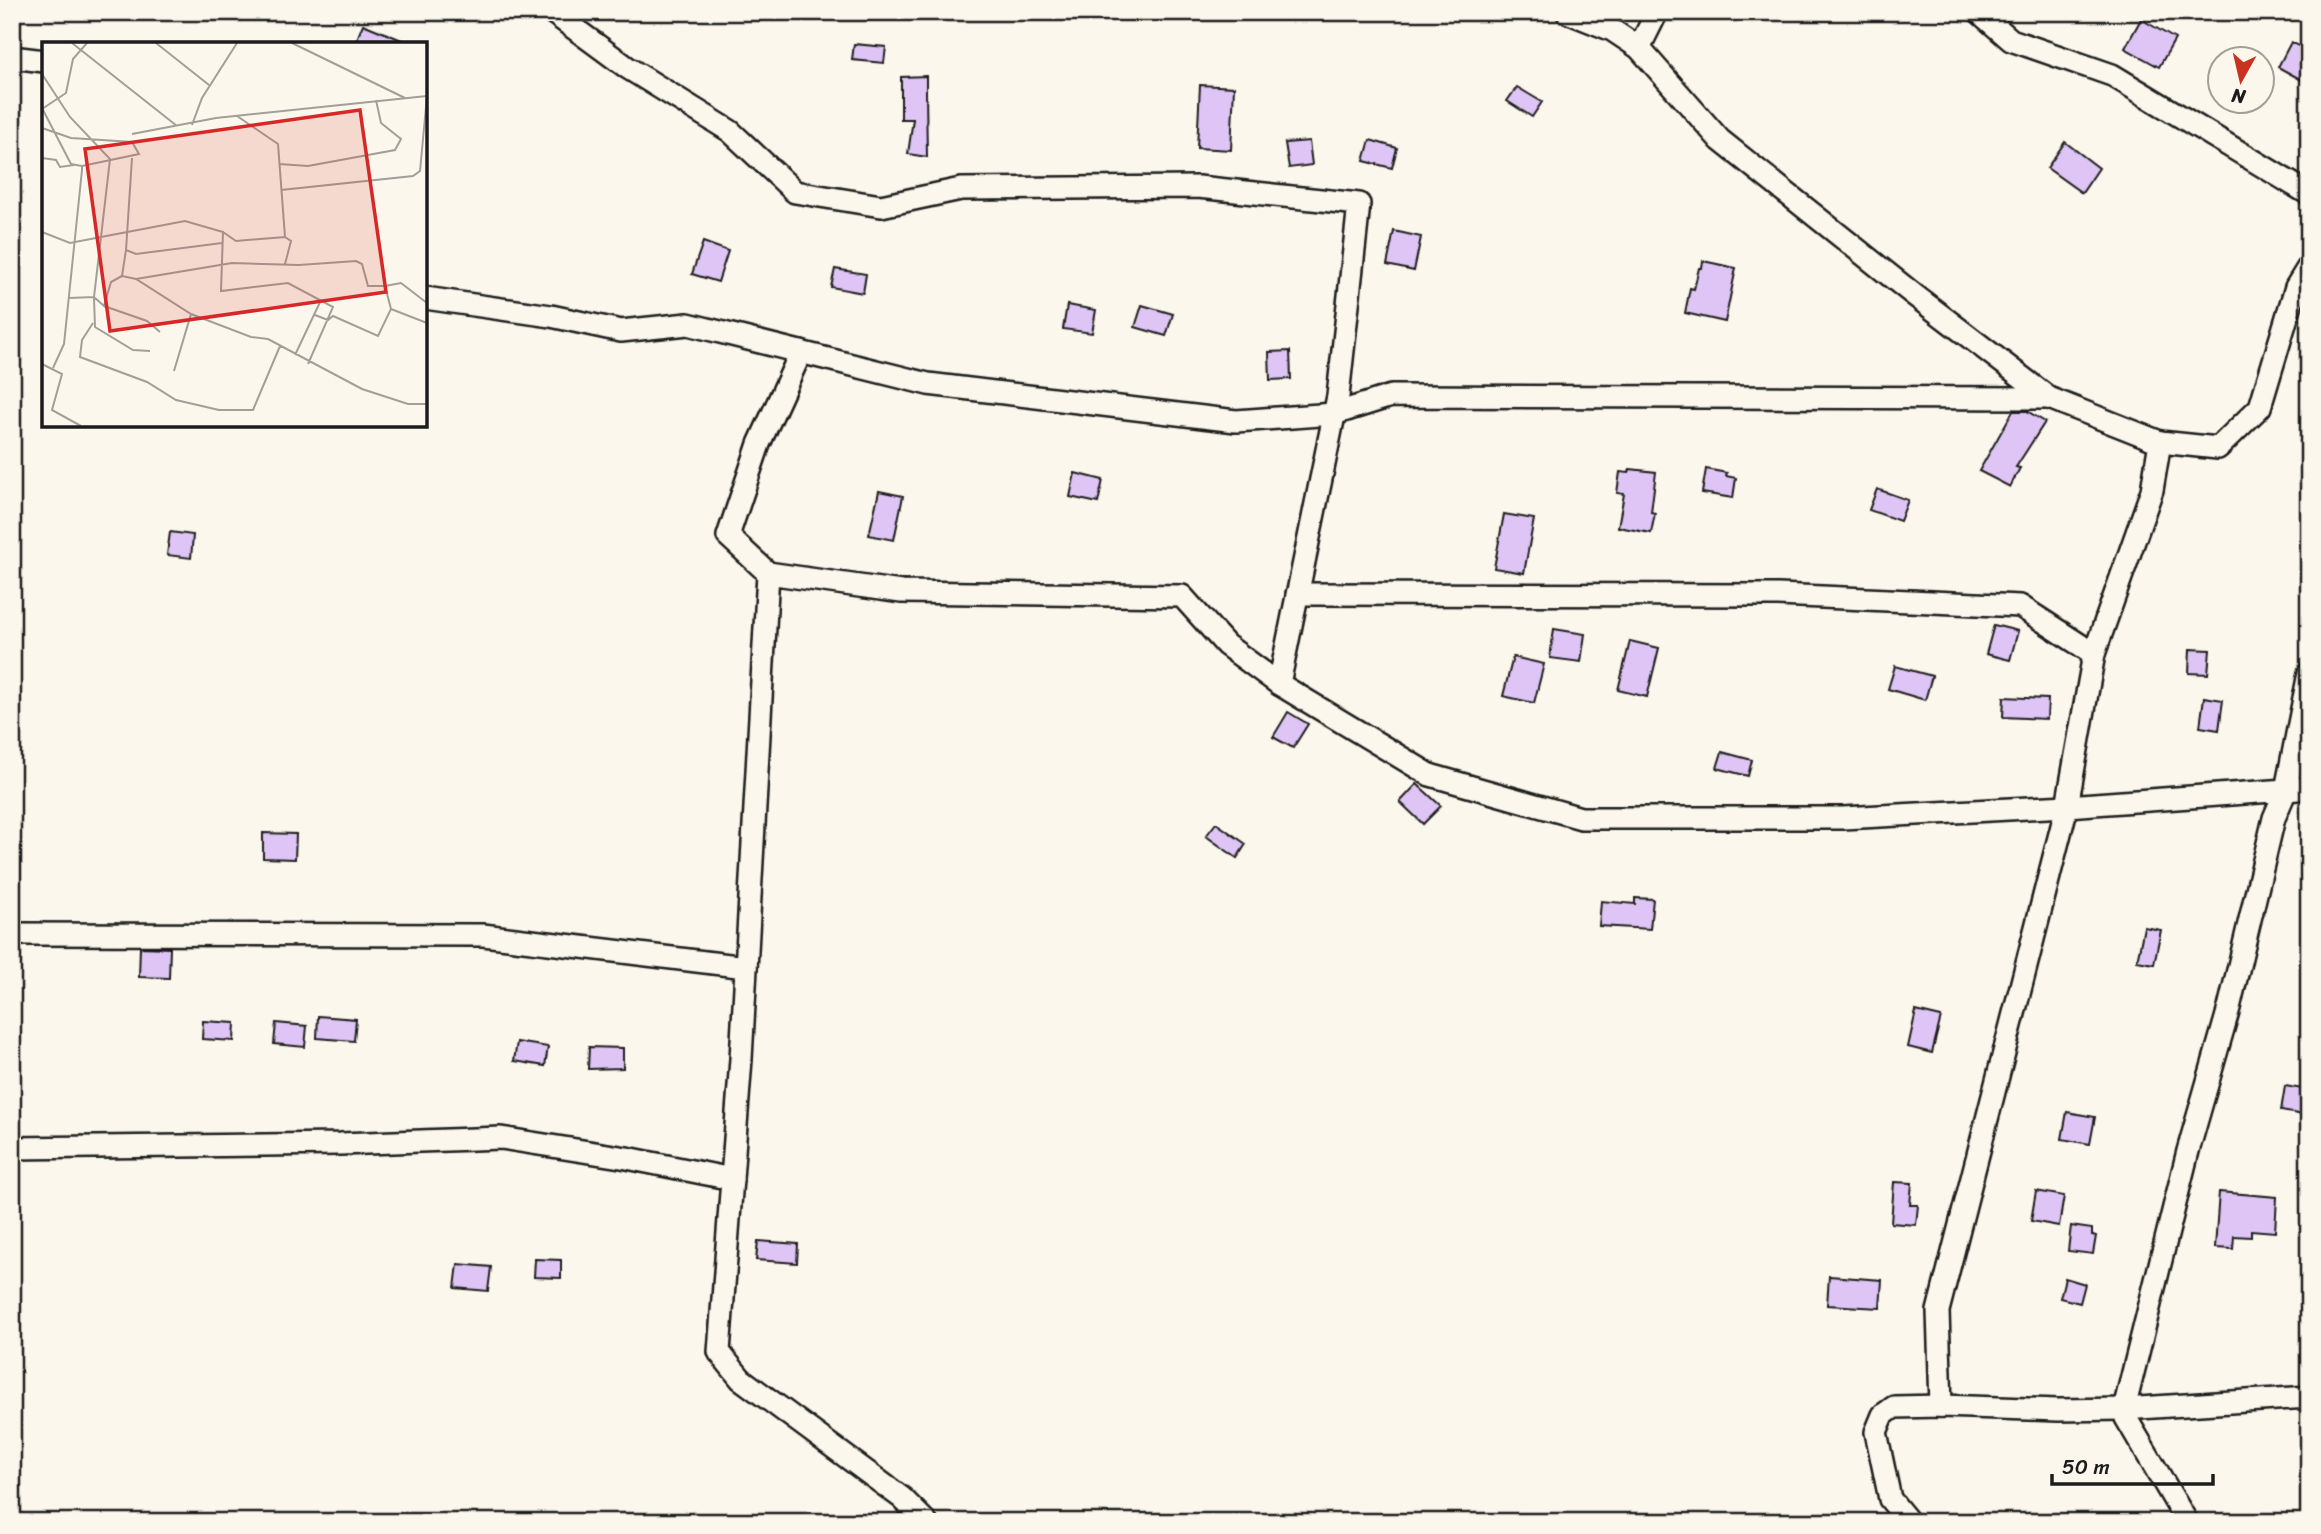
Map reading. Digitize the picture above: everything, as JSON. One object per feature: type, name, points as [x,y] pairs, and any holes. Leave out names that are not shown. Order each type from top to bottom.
[{"type":"street","points":[[552,12],[628,68],[730,131],[795,192],[881,206],[961,189],[1198,187],[1359,204],[1334,414],[1279,684]]},
{"type":"street","points":[[1567,12],[1612,30],[1639,48],[1720,140],[1913,295],[2049,398],[2160,442],[2218,448],[2260,407],[2295,286],[2309,266]]},
{"type":"street","points":[[1639,48],[1657,12]]},
{"type":"street","points":[[1979,12],[2011,40],[2112,75],[2309,194]]},
{"type":"street","points":[[12,57],[42,61]]},
{"type":"street","points":[[427,298],[551,316],[621,331],[688,324],[928,384],[1236,421],[1334,414],[1391,396],[2049,398]]},
{"type":"street","points":[[801,352],[759,444],[728,536],[768,573],[901,592],[1182,596],[1226,645],[1279,684],[1430,775],[1581,818],[1843,818],[2067,806],[2309,788]]},
{"type":"street","points":[[1941,1406],[1938,1311],[2067,806],[2094,654],[2152,489],[2160,442]]},
{"type":"street","points":[[768,573],[746,967],[719,1352],[741,1380],[902,1497],[926,1522]]},
{"type":"street","points":[[1297,594],[1778,595],[2020,606],[2094,654]]},
{"type":"street","points":[[2187,1522],[2126,1418],[2124,1409],[2188,1151],[2229,1008],[2274,818],[2286,790],[2309,673]]},
{"type":"street","points":[[12,934],[483,934],[746,967]]},
{"type":"street","points":[[12,1148],[340,1144],[501,1138],[627,1158],[732,1179]]},
{"type":"street","points":[[1909,1522],[1890,1499],[1876,1432],[1883,1415],[1894,1407],[2124,1409],[2309,1397]]},
{"type":"building","points":[[2141,19],[2175,39],[2159,67],[2125,48]]},
{"type":"building","points":[[363,24],[407,42],[356,42]]},
{"type":"building","points":[[2291,42],[2309,51],[2309,84],[2278,67]]},
{"type":"building","points":[[854,44],[886,47],[884,63],[852,60]]},
{"type":"building","points":[[926,76],[927,157],[908,154],[913,119],[901,119],[901,77]]},
{"type":"building","points":[[1200,85],[1234,87],[1231,150],[1197,148]]},
{"type":"building","points":[[1517,87],[1542,102],[1532,117],[1507,101]]},
{"type":"building","points":[[1370,140],[1397,148],[1392,168],[1364,161]]},
{"type":"building","points":[[1309,141],[1312,165],[1289,168],[1285,143]]},
{"type":"building","points":[[2065,142],[2099,168],[2082,193],[2047,168]]},
{"type":"building","points":[[1394,231],[1421,237],[1414,271],[1387,265]]},
{"type":"building","points":[[703,242],[728,251],[718,282],[692,274]]},
{"type":"building","points":[[1703,261],[1736,268],[1725,322],[1685,313],[1690,288],[1694,289]]},
{"type":"building","points":[[835,269],[866,274],[863,293],[831,287]]},
{"type":"building","points":[[1067,305],[1096,310],[1092,333],[1063,329]]},
{"type":"building","points":[[1142,305],[1173,314],[1166,336],[1135,327]]},
{"type":"building","points":[[1290,351],[1291,379],[1270,380],[1269,352]]},
{"type":"building","points":[[2013,411],[2027,411],[2045,422],[2016,467],[2020,468],[2010,487],[1979,471]]},
{"type":"building","points":[[1630,469],[1656,472],[1651,512],[1655,513],[1651,533],[1618,527],[1624,494],[1617,493],[1620,472],[1629,473]]},
{"type":"building","points":[[1706,469],[1727,473],[1726,476],[1736,478],[1733,498],[1702,493]]},
{"type":"building","points":[[1075,473],[1103,480],[1098,503],[1070,497]]},
{"type":"building","points":[[1877,489],[1908,500],[1900,521],[1869,510]]},
{"type":"building","points":[[879,491],[903,496],[894,540],[869,535]]},
{"type":"building","points":[[1504,514],[1534,519],[1524,573],[1494,568]]},
{"type":"building","points":[[170,532],[193,535],[191,558],[167,555]]},
{"type":"building","points":[[1994,625],[2018,631],[2010,660],[1986,654]]},
{"type":"building","points":[[1554,629],[1585,634],[1581,662],[1550,658]]},
{"type":"building","points":[[1630,641],[1659,648],[1647,697],[1618,690]]},
{"type":"building","points":[[2190,649],[2210,650],[2208,674],[2189,673]]},
{"type":"building","points":[[1513,657],[1544,664],[1534,703],[1503,696]]},
{"type":"building","points":[[1895,666],[1932,676],[1925,700],[1888,689]]},
{"type":"building","points":[[2004,697],[2048,699],[2047,719],[2003,717]]},
{"type":"building","points":[[2204,697],[2223,700],[2219,730],[2200,727]]},
{"type":"building","points":[[1288,712],[1308,724],[1293,748],[1273,737]]},
{"type":"building","points":[[1722,752],[1752,760],[1748,776],[1717,768]]},
{"type":"building","points":[[1417,784],[1441,806],[1423,824],[1400,802]]},
{"type":"building","points":[[1216,823],[1246,844],[1237,858],[1206,836]]},
{"type":"building","points":[[263,833],[296,834],[295,859],[263,858]]},
{"type":"building","points":[[1635,898],[1653,899],[1650,929],[1599,926],[1601,901],[1635,904]]},
{"type":"building","points":[[2144,927],[2161,930],[2154,964],[2137,961]]},
{"type":"building","points":[[140,947],[170,948],[169,978],[139,977]]},
{"type":"building","points":[[1916,1011],[1941,1017],[1932,1053],[1908,1047]]},
{"type":"building","points":[[318,1016],[356,1019],[354,1041],[317,1038]]},
{"type":"building","points":[[203,1021],[235,1023],[234,1041],[202,1039]]},
{"type":"building","points":[[276,1023],[307,1026],[305,1047],[274,1044]]},
{"type":"building","points":[[517,1042],[548,1047],[545,1066],[514,1061]]},
{"type":"building","points":[[589,1047],[623,1048],[623,1068],[588,1069]]},
{"type":"building","points":[[2285,1086],[2309,1090],[2309,1116],[2281,1111]]},
{"type":"building","points":[[2067,1112],[2095,1117],[2090,1144],[2062,1139]]},
{"type":"building","points":[[1894,1182],[1912,1183],[1910,1205],[1918,1205],[1916,1225],[1891,1223]]},
{"type":"building","points":[[2036,1191],[2064,1196],[2059,1226],[2031,1221]]},
{"type":"building","points":[[2219,1192],[2277,1197],[2275,1232],[2251,1230],[2251,1237],[2234,1236],[2233,1249],[2215,1248]]},
{"type":"building","points":[[2071,1226],[2092,1229],[2092,1235],[2096,1236],[2093,1254],[2068,1251]]},
{"type":"building","points":[[758,1241],[798,1244],[797,1263],[756,1260]]},
{"type":"building","points":[[535,1259],[561,1260],[561,1278],[534,1277]]},
{"type":"building","points":[[458,1264],[491,1267],[488,1291],[455,1288]]},
{"type":"building","points":[[1829,1276],[1882,1280],[1880,1308],[1827,1305]]},
{"type":"building","points":[[2065,1278],[2085,1284],[2080,1303],[2060,1298]]}]
